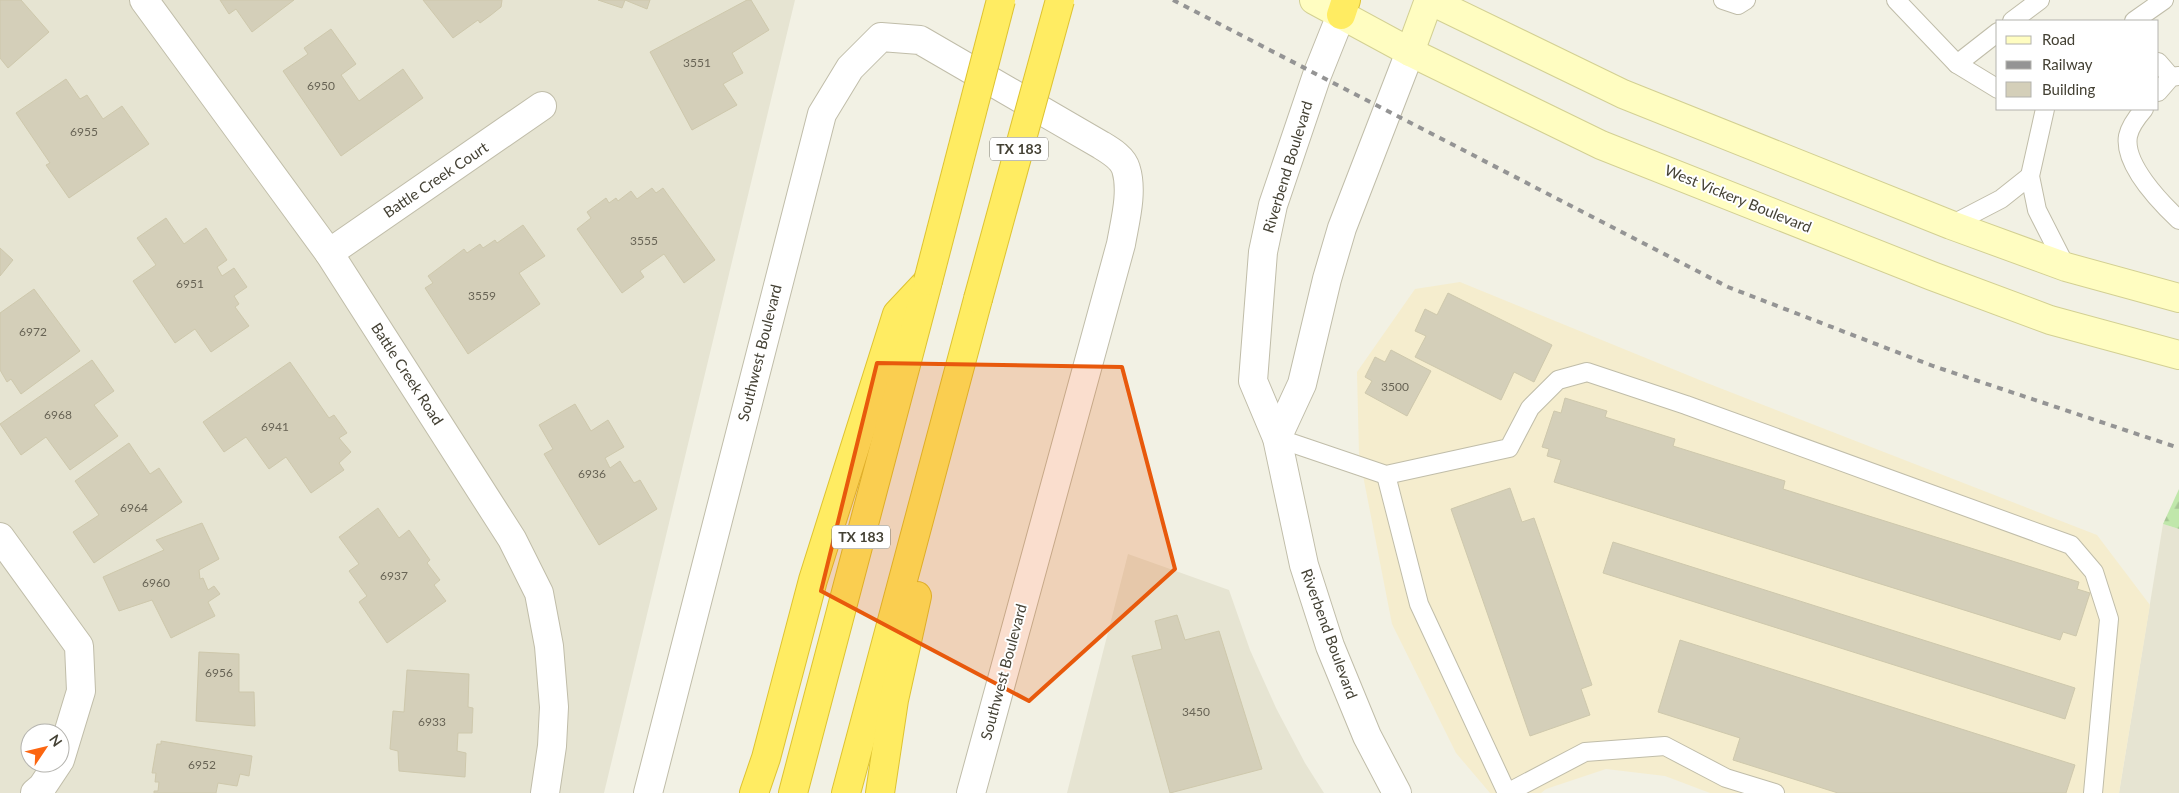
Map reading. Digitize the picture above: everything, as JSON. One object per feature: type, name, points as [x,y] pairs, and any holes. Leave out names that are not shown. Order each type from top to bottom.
[{"type":"highway","name":"TX 183","points":[[793,793],[1001,0]]},
{"type":"highway","name":"TX 183","points":[[846,793],[1060,0]]},
{"type":"highway","points":[[754,793],[766,758],[814,580],[897,314],[928,281]]},
{"type":"highway","points":[[880,793],[894,700],[961,401],[969,336]]},
{"type":"main road","name":"West Vickery Boulevard","points":[[1314,0],[1344,8],[1410,52],[1601,145],[1932,276],[2050,320],[2179,355]]},
{"type":"main road","points":[[1410,52],[1429,0],[1623,94],[1951,225],[2066,268],[2179,298]]},
{"type":"street","name":"Battle Creek Road","points":[[144,0],[329,253],[512,538],[539,593],[549,646],[554,707],[552,746],[545,793]]},
{"type":"street","name":"Riverbend Boulevard","points":[[1344,8],[1318,75],[1273,206],[1263,252],[1253,381],[1277,438],[1304,565],[1330,646],[1368,736],[1397,793]]},
{"type":"street","name":"Southwest Boulevard","points":[[648,793],[822,114],[850,68],[881,37],[920,40],[1101,145],[1116,155],[1126,168],[1128,196],[1122,244],[971,793]]},
{"type":"street","points":[[1277,438],[1302,384],[1327,279],[1342,228],[1410,52]]},
{"type":"street","name":"Battle Creek Court","points":[[329,253],[542,106]]},
{"type":"street","points":[[0,537],[79,646],[81,691],[70,727]]},
{"type":"street","points":[[34,793],[42,787],[51,773]]},
{"type":"lane","points":[[1723,0],[1738,5],[1746,0]]},
{"type":"lane","points":[[2013,20],[2040,0]]},
{"type":"lane","points":[[2135,20],[2164,0]]},
{"type":"lane","points":[[1901,1],[1957,64],[1996,88]]},
{"type":"lane","points":[[1957,64],[1996,34]]},
{"type":"lane","points":[[2159,63],[2175,76],[2159,91]]},
{"type":"lane","points":[[2143,110],[2135,120],[2128,136],[2129,150],[2138,174],[2162,204],[2179,220]]},
{"type":"lane","points":[[2040,111],[2030,176],[2038,210],[2066,268]]},
{"type":"lane","points":[[1951,225],[2001,199],[2030,176]]},
{"type":"lane","points":[[1277,438],[1386,475],[1509,448],[1530,408],[1558,380],[1587,372],[1686,405],[2071,545],[2094,572],[2109,619],[2093,793]]},
{"type":"lane","points":[[1386,475],[1418,604],[1507,793],[1585,752],[1665,746],[1726,778],[1775,793]]},
{"type":"highlighted area","points":[[877,363],[1122,367],[1175,569],[1029,701],[821,591]]},
{"type":"shaded area","points":[[0,0],[795,0],[604,793],[0,793]]},
{"type":"shaded area","points":[[1460,282],[1707,383],[2097,535],[2150,605],[2119,793],[1710,793],[1665,776],[1606,769],[1546,789],[1541,793],[1490,793],[1456,753],[1392,624],[1359,455],[1357,372],[1415,289]]},
{"type":"shaded area","points":[[2163,524],[2179,529],[2179,793],[2119,793]]},
{"type":"shaded area","points":[[1128,554],[1229,590],[1250,650],[1276,708],[1305,763],[1324,793],[1067,793]]},
{"type":"green space","points":[[2179,489],[2179,529],[2163,524]]},
{"type":"building","points":[[0,0],[21,0],[49,32],[8,68],[0,58]]},
{"type":"building","points":[[220,0],[294,0],[252,32],[236,9],[229,14]]},
{"type":"building","points":[[423,0],[502,0],[501,7],[491,15],[480,23],[478,20],[453,38]]},
{"type":"building","points":[[598,0],[625,0],[622,8]]},
{"type":"building","points":[[625,0],[650,0],[647,9]]},
{"type":"building","points":[[747,0],[751,0],[769,30],[732,53],[743,73],[723,84],[737,105],[692,130],[650,52]]},
{"type":"building","points":[[331,29],[356,64],[341,75],[359,101],[403,69],[423,98],[341,156],[283,71],[308,54],[304,48]]},
{"type":"building","points":[[66,79],[80,99],[87,95],[103,119],[122,106],[149,144],[69,198],[46,165],[50,163],[16,113]]},
{"type":"building","points":[[652,188],[656,193],[663,188],[715,260],[684,283],[664,254],[640,271],[644,277],[622,293],[577,229],[591,218],[587,212],[606,198],[609,203],[616,198],[618,201],[631,191],[637,199]]},
{"type":"building","points":[[166,218],[184,244],[206,228],[227,260],[217,267],[222,276],[234,268],[247,287],[234,296],[239,304],[235,307],[249,326],[211,352],[195,329],[175,343],[133,281],[156,265],[137,238]]},
{"type":"building","points":[[523,225],[545,256],[519,273],[540,304],[468,354],[425,288],[433,283],[428,276],[464,249],[467,253],[480,244],[483,248],[495,240],[497,243]]},
{"type":"building","points":[[0,248],[13,260],[0,276]]},
{"type":"building","points":[[34,289],[80,351],[21,394],[11,379],[7,382],[0,370],[0,313]]},
{"type":"building","points":[[1448,293],[1552,345],[1534,382],[1514,372],[1501,400],[1415,357],[1426,336],[1415,331],[1425,309],[1437,315]]},
{"type":"building","points":[[1391,350],[1431,371],[1407,416],[1365,393],[1372,381],[1365,377],[1375,357],[1385,362]]},
{"type":"building","points":[[92,360],[114,391],[94,405],[118,436],[70,470],[46,437],[21,455],[0,424]]},
{"type":"building","points":[[290,362],[329,418],[334,415],[347,433],[339,438],[351,452],[339,463],[344,470],[311,493],[286,457],[269,469],[246,437],[224,452],[203,422]]},
{"type":"building","points":[[1565,398],[1607,411],[1605,417],[1675,439],[1673,446],[1785,481],[1783,489],[2079,582],[2077,589],[2090,593],[2076,636],[2063,632],[2060,640],[1554,482],[1561,460],[1547,456],[1549,449],[1542,447],[1554,411],[1561,413]]},
{"type":"building","points":[[575,404],[591,431],[608,420],[624,447],[605,458],[610,468],[620,461],[634,483],[640,480],[657,509],[599,545],[544,454],[553,449],[539,425]]},
{"type":"building","points":[[129,443],[150,474],[159,468],[182,502],[94,563],[73,532],[99,515],[75,481]]},
{"type":"building","points":[[1510,488],[1522,522],[1534,518],[1592,685],[1581,689],[1590,715],[1530,736],[1451,509]]},
{"type":"building","points":[[378,508],[399,538],[409,530],[430,560],[427,563],[440,580],[434,585],[446,601],[387,643],[359,602],[367,596],[349,571],[359,564],[339,537]]},
{"type":"building","points":[[202,523],[219,559],[199,570],[200,579],[203,578],[208,590],[214,586],[220,594],[208,602],[215,616],[171,638],[152,600],[119,611],[103,577],[164,550],[156,540]]},
{"type":"building","points":[[1613,542],[2075,688],[2065,719],[1603,573]]},
{"type":"building","points":[[1177,615],[1185,640],[1219,631],[1262,769],[1170,793],[1132,656],[1162,649],[1155,621]]},
{"type":"building","points":[[1680,640],[2075,765],[2066,793],[1838,793],[1733,760],[1740,738],[1658,712]]},
{"type":"building","points":[[199,652],[239,654],[239,692],[254,692],[255,726],[196,721]]},
{"type":"building","points":[[407,670],[469,674],[468,707],[473,708],[472,733],[458,733],[457,751],[466,753],[465,777],[399,771],[398,751],[390,749],[393,711],[404,712]]},
{"type":"building","points":[[161,741],[252,756],[249,776],[240,774],[237,786],[218,783],[216,793],[154,793],[154,791],[158,791],[159,782],[155,782],[156,773],[152,773],[157,744],[161,744]]},
{"type":"railway","points":[[1173,0],[1728,287],[1933,366],[2179,448]]}]
